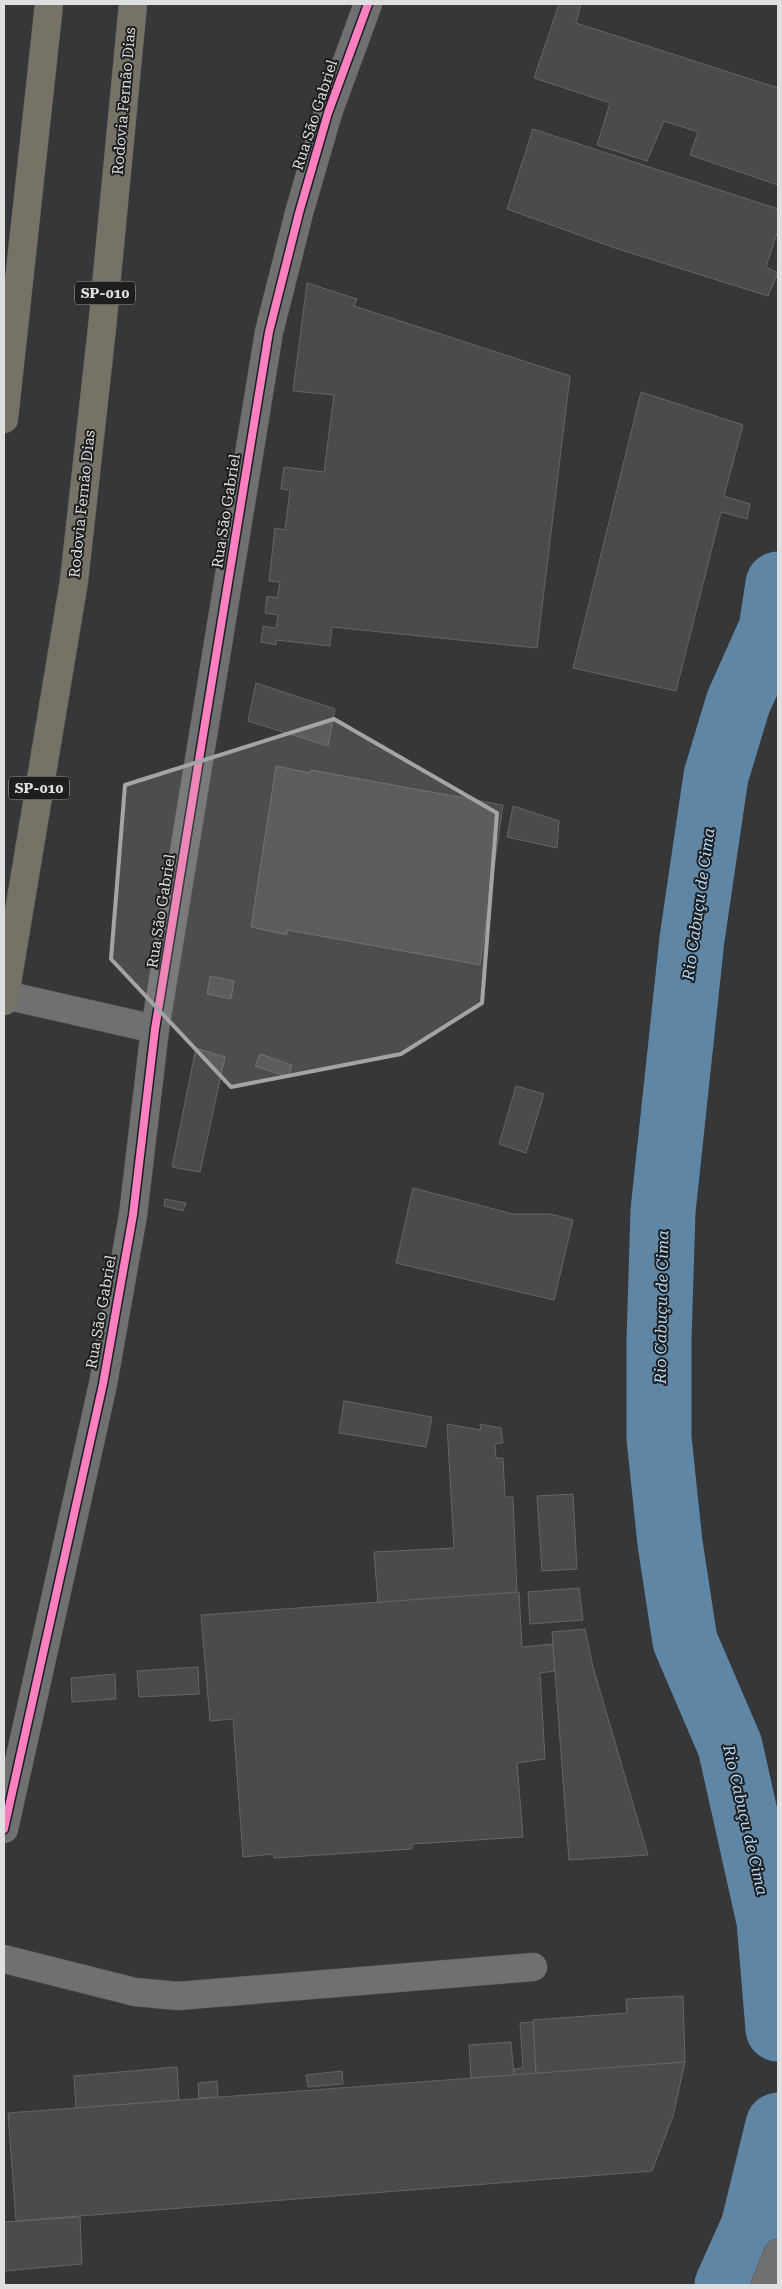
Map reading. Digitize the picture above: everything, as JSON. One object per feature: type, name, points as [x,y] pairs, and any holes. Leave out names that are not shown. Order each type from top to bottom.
[{"type":"highway","points":[[4,419],[49,4]]},
{"type":"highway","name":"Rodovia Fernão Dias","points":[[4,998],[74,582],[102,328],[133,4]]},
{"type":"street","name":"Rua São Gabriel","points":[[4,1829],[102,1384],[133,1215],[156,1030],[268,332],[299,213],[328,114],[368,4]]},
{"type":"street","points":[[4,998],[156,1030]]},
{"type":"street","points":[[4,1959],[135,1992],[178,1996],[533,1967]]},
{"type":"street","points":[[765,2285],[778,2253]]},
{"type":"highlighted area","points":[[334,719],[497,813],[482,1003],[401,1054],[231,1087],[111,959],[125,785]]},
{"type":"building","points":[[559,4],[581,4],[576,23],[778,88],[778,185],[690,155],[698,132],[664,121],[647,161],[597,145],[610,103],[534,78]]},
{"type":"building","points":[[533,129],[778,209],[778,230],[766,267],[778,273],[768,296],[615,248],[507,209]]},
{"type":"building","points":[[307,283],[357,299],[354,306],[570,376],[537,648],[332,627],[330,646],[276,640],[276,645],[261,642],[263,626],[276,628],[278,615],[265,613],[267,596],[277,598],[280,582],[269,581],[275,528],[285,530],[290,490],[281,489],[284,467],[324,472],[334,395],[293,391]]},
{"type":"building","points":[[641,392],[743,425],[724,496],[750,504],[747,519],[721,512],[676,691],[573,668]]},
{"type":"building","points":[[256,683],[335,709],[328,746],[248,721]]},
{"type":"building","points":[[276,766],[310,773],[311,770],[503,805],[480,965],[287,930],[287,935],[251,927]]},
{"type":"building","points":[[513,806],[559,821],[557,848],[507,837]]},
{"type":"building","points":[[210,976],[234,981],[231,999],[207,994]]},
{"type":"building","points":[[196,1048],[225,1057],[200,1172],[172,1167]]},
{"type":"building","points":[[260,1054],[292,1065],[288,1077],[255,1066]]},
{"type":"building","points":[[516,1086],[544,1094],[526,1153],[499,1144]]},
{"type":"building","points":[[413,1188],[513,1214],[551,1214],[573,1220],[554,1300],[396,1263]]},
{"type":"building","points":[[165,1199],[186,1203],[183,1211],[164,1206]]},
{"type":"building","points":[[344,1401],[432,1417],[426,1447],[339,1433]]},
{"type":"building","points":[[447,1424],[481,1430],[480,1424],[501,1428],[503,1443],[495,1444],[496,1458],[503,1458],[505,1497],[513,1497],[517,1593],[378,1603],[374,1552],[454,1548]]},
{"type":"building","points":[[573,1494],[577,1569],[542,1571],[537,1496]]},
{"type":"building","points":[[579,1588],[583,1620],[530,1624],[528,1592]]},
{"type":"building","points":[[519,1592],[522,1647],[553,1644],[555,1671],[540,1673],[545,1759],[517,1763],[523,1837],[412,1844],[412,1849],[274,1858],[274,1854],[243,1857],[233,1719],[210,1721],[201,1615]]},
{"type":"building","points":[[585,1629],[593,1667],[648,1855],[569,1860],[552,1632]]},
{"type":"building","points":[[198,1667],[199,1694],[139,1697],[137,1671]]},
{"type":"building","points":[[115,1674],[116,1699],[72,1702],[71,1678]]},
{"type":"building","points":[[683,1996],[685,2062],[536,2074],[533,2020],[627,2013],[626,1999]]},
{"type":"building","points":[[533,2022],[536,2074],[514,2075],[514,2069],[523,2068],[520,2023]]},
{"type":"building","points":[[511,2042],[514,2075],[471,2078],[469,2045]]},
{"type":"building","points":[[685,2062],[673,2116],[652,2171],[16,2221],[8,2113]]},
{"type":"building","points":[[177,2067],[179,2100],[76,2108],[74,2076]]},
{"type":"building","points":[[342,2071],[343,2084],[308,2087],[306,2075]]},
{"type":"building","points":[[217,2081],[218,2097],[199,2098],[198,2083]]},
{"type":"building","points":[[80,2217],[82,2264],[4,2271],[4,2222]]},
{"type":"waterway","name":"Rio Cabuçu de Cima","points":[[778,584],[771,629],[738,703],[716,776],[692,939],[663,1211],[659,1340],[659,1438],[670,1543],[685,1641],[730,1746],[769,1921],[778,2029]]},
{"type":"waterway","name":"Rio Cabuçu de Cima","points":[[727,2285],[753,2227],[778,2125]]},
{"type":"cycle path","points":[[4,1829],[103,1384],[133,1215],[155,1029],[269,332],[299,213],[328,113],[368,4]]}]
